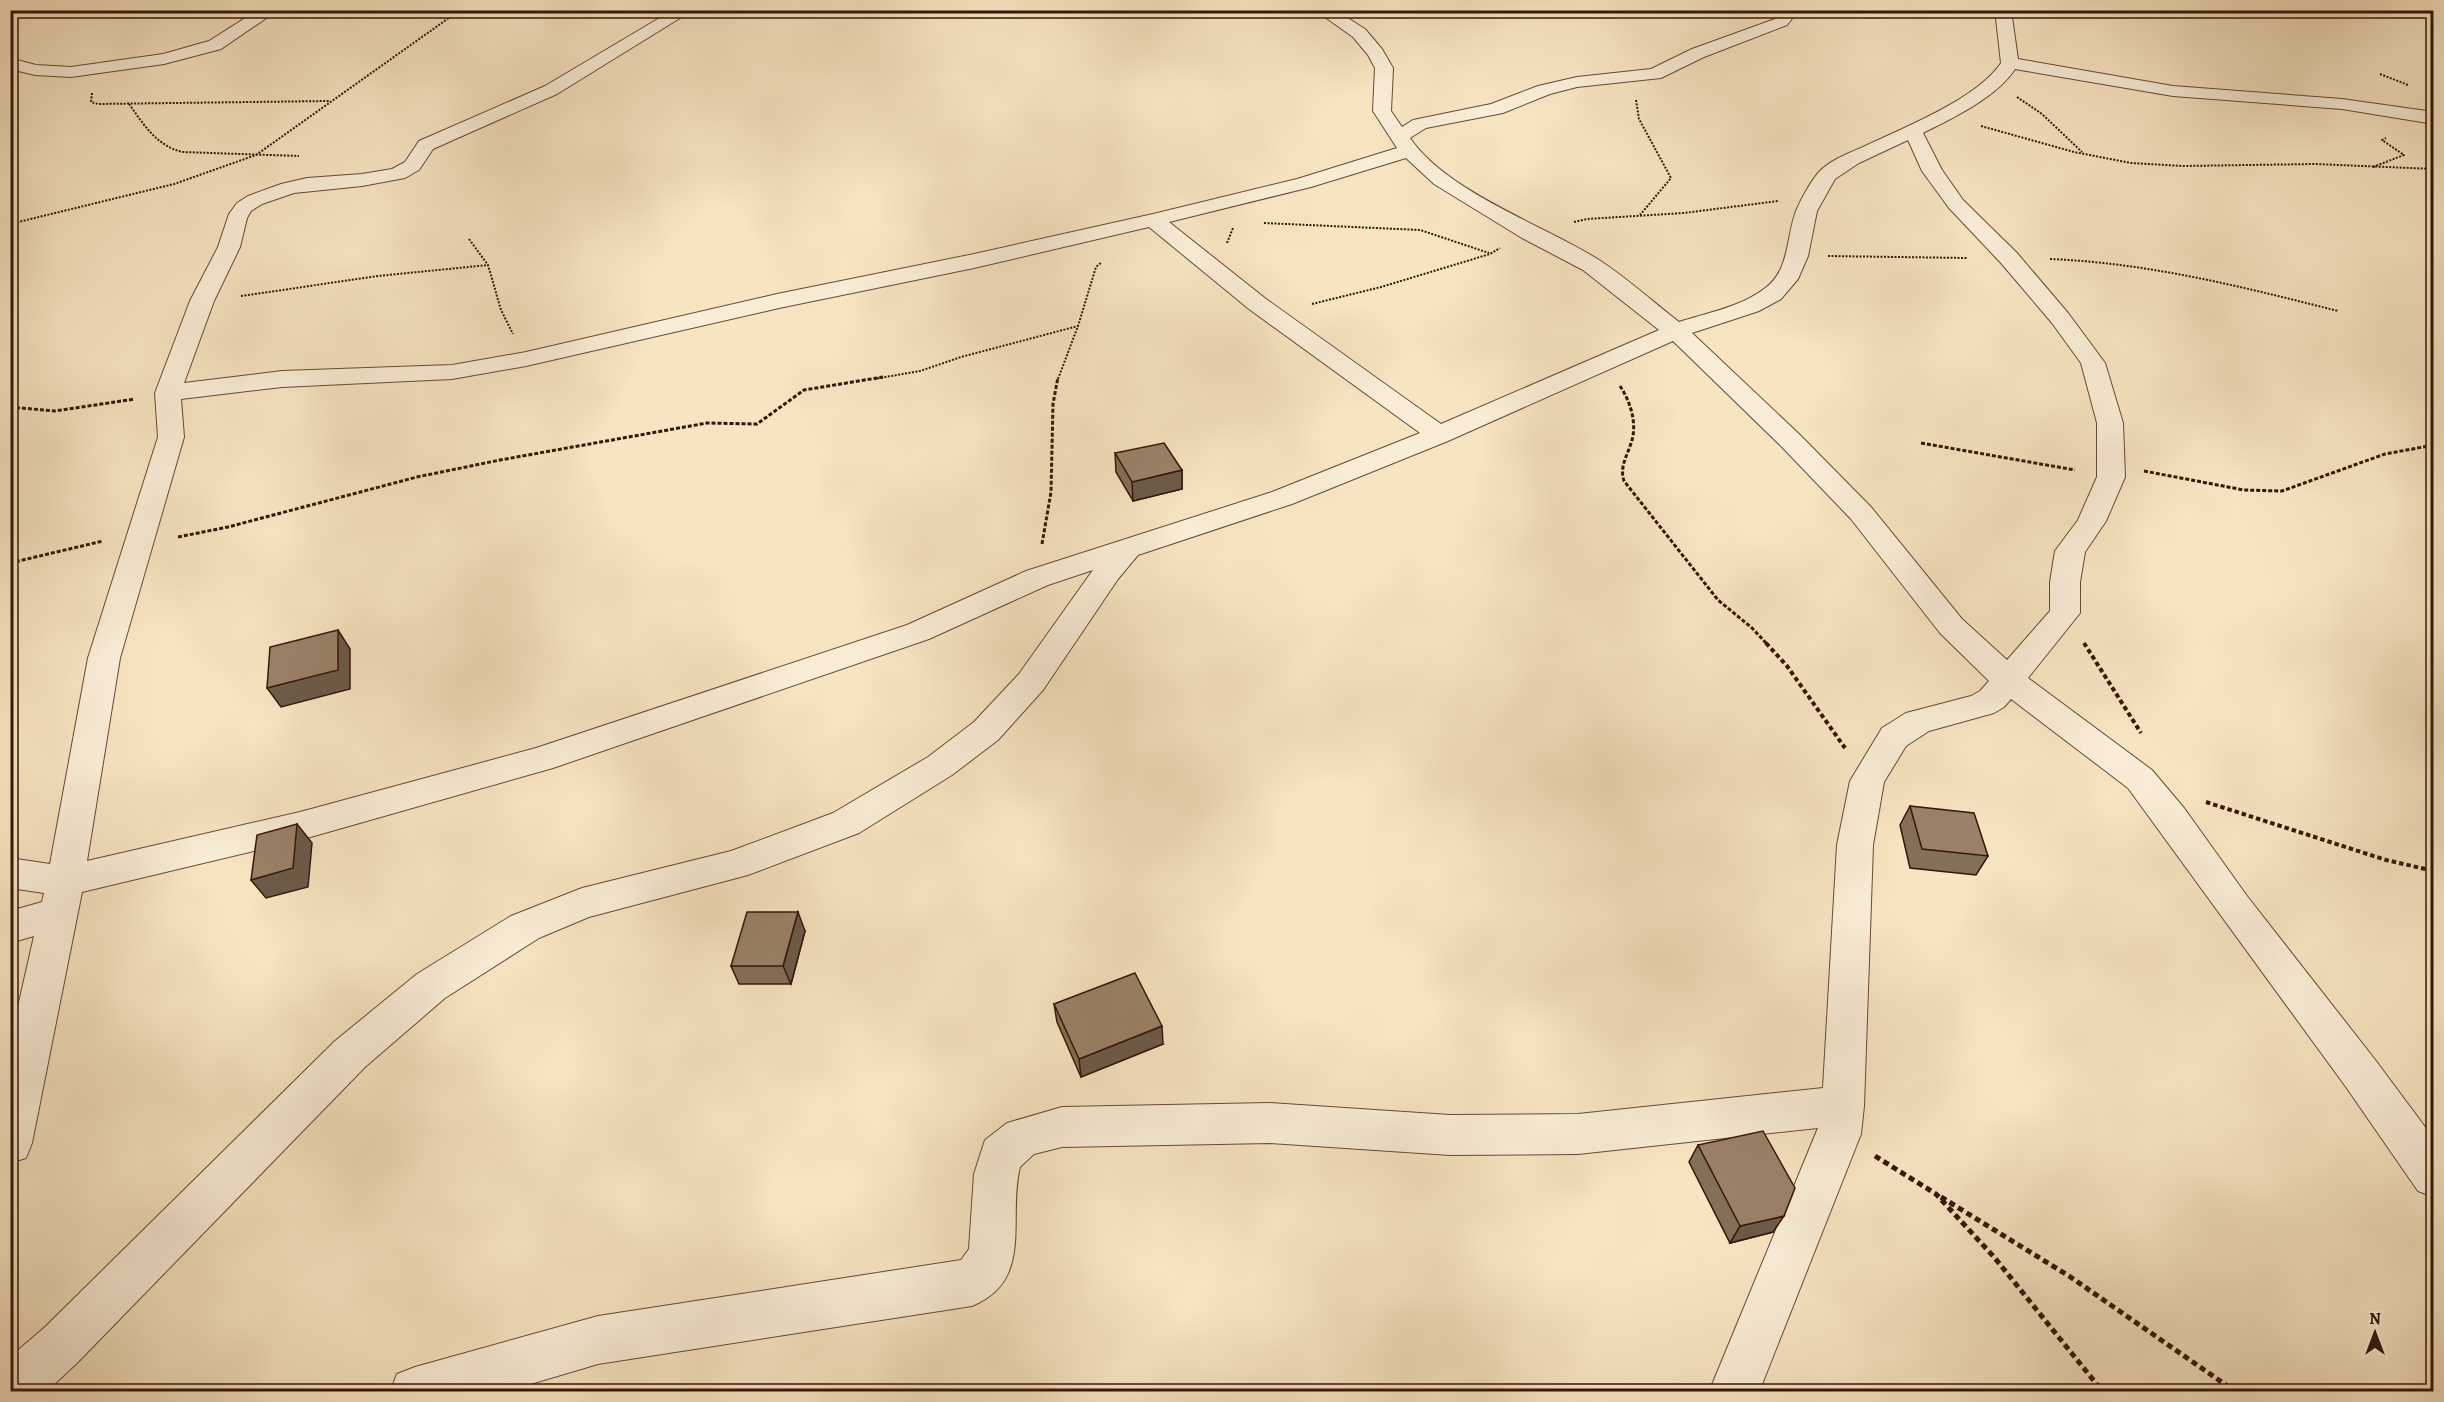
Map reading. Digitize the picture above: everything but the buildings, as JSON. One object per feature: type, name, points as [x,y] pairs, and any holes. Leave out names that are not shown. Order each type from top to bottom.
[{"type":"street","points":[[10,63],[52,72],[164,59],[216,45],[270,10]]},
{"type":"street","points":[[10,1143],[61,897],[104,658],[171,437],[168,393],[202,301],[229,247],[236,218],[244,207],[255,200],[307,184],[362,180],[398,174],[412,166],[426,145],[551,90],[685,10]]},
{"type":"street","points":[[1323,10],[1359,33],[1376,53],[1384,68],[1382,111],[1403,144],[1441,180],[1530,233],[1591,265],[1676,331],[1791,441],[1861,513],[1951,626],[2008,680],[2140,779],[2361,1074],[2433,1176]]},
{"type":"street","points":[[168,393],[282,379],[452,372],[526,359],[777,301],[974,261],[1148,221],[1314,180],[1403,144],[1420,124],[1496,110],[1555,87],[1588,80],[1655,74],[1698,53],[1781,22],[1787,10]]},
{"type":"street","points":[[2003,10],[2005,71]]},
{"type":"street","points":[[10,927],[61,897],[300,826],[541,759],[918,632],[1036,578],[1131,545],[1282,498],[1439,435],[1676,331],[1751,306],[1773,294],[1787,279],[1797,256],[1807,211],[1827,175],[1852,159],[1943,116],[2005,71],[2173,91],[2342,104],[2433,118]]},
{"type":"street","points":[[1734,1392],[1841,1120],[1855,845],[1867,781],[1894,737],[1918,722],[1982,705],[1992,699],[2065,613],[2065,582],[2070,551],[2092,521],[2111,471],[2110,423],[2093,363],[2060,318],[2009,258],[1956,204],[1932,171],[1913,131]]},
{"type":"street","points":[[1148,221],[1439,435]]},
{"type":"street","points":[[10,1390],[61,1345],[350,1054],[431,986],[525,927],[582,903],[735,865],[846,823],[940,766],[986,731],[1030,682],[1107,572],[1131,545]]},
{"type":"street","points":[[10,873],[61,897]]},
{"type":"street","points":[[415,1392],[598,1340],[972,1282],[987,1268],[992,1249],[996,1174],[1001,1155],[1022,1137],[1062,1127],[1270,1123],[1450,1135],[1578,1134],[1841,1120]]},
{"type":"path","points":[[10,224],[174,184],[256,155],[460,10]]},
{"type":"path","points":[[100,68],[101,72],[92,86],[91,102],[129,104],[330,101]]},
{"type":"path","points":[[2005,71],[2014,94],[2042,114],[2083,154]]},
{"type":"path","points":[[1640,215],[1671,178],[1639,119],[1635,104],[1636,89],[1647,76]]},
{"type":"path","points":[[129,104],[159,143],[168,150],[303,156]]},
{"type":"path","points":[[1943,116],[2104,159],[2175,166],[2315,164],[2433,169]]},
{"type":"path","points":[[2370,168],[2404,155],[2382,140],[2393,135]]},
{"type":"path","points":[[1273,314],[1381,287],[1490,254],[1530,233],[1587,219],[1712,210],[1780,200],[1793,196],[1827,175]]},
{"type":"path","points":[[1036,578],[1051,492],[1053,404],[1059,374],[1078,326],[1096,267],[1148,221]]},
{"type":"path","points":[[1256,223],[1420,230],[1490,254]]},
{"type":"path","points":[[469,239],[488,265],[501,310],[526,359]]},
{"type":"path","points":[[1797,256],[2084,259],[2115,262],[2163,270],[2338,310]]},
{"type":"path","points":[[202,301],[378,276],[488,265]]},
{"type":"path","points":[[10,563],[140,538],[209,532],[377,486],[476,465],[707,423],[724,422],[751,426],[804,390],[920,371],[961,357],[1078,326]]},
{"type":"path","points":[[1605,364],[1628,397],[1634,435],[1621,469],[1624,481],[1690,568],[1718,600],[1752,628],[1787,666],[1811,697],[1867,781]]},
{"type":"path","points":[[10,407],[55,411],[168,393]]},
{"type":"path","points":[[1921,443],[2244,490],[2282,491],[2385,454],[2433,445]]},
{"type":"path","points":[[2065,613],[2144,738]]},
{"type":"path","points":[[2202,801],[2386,860],[2433,871]]},
{"type":"path","points":[[1841,1120],[1936,1194],[2069,1276],[2236,1392]]},
{"type":"path","points":[[1936,1194],[1994,1257],[2103,1392]]}]
